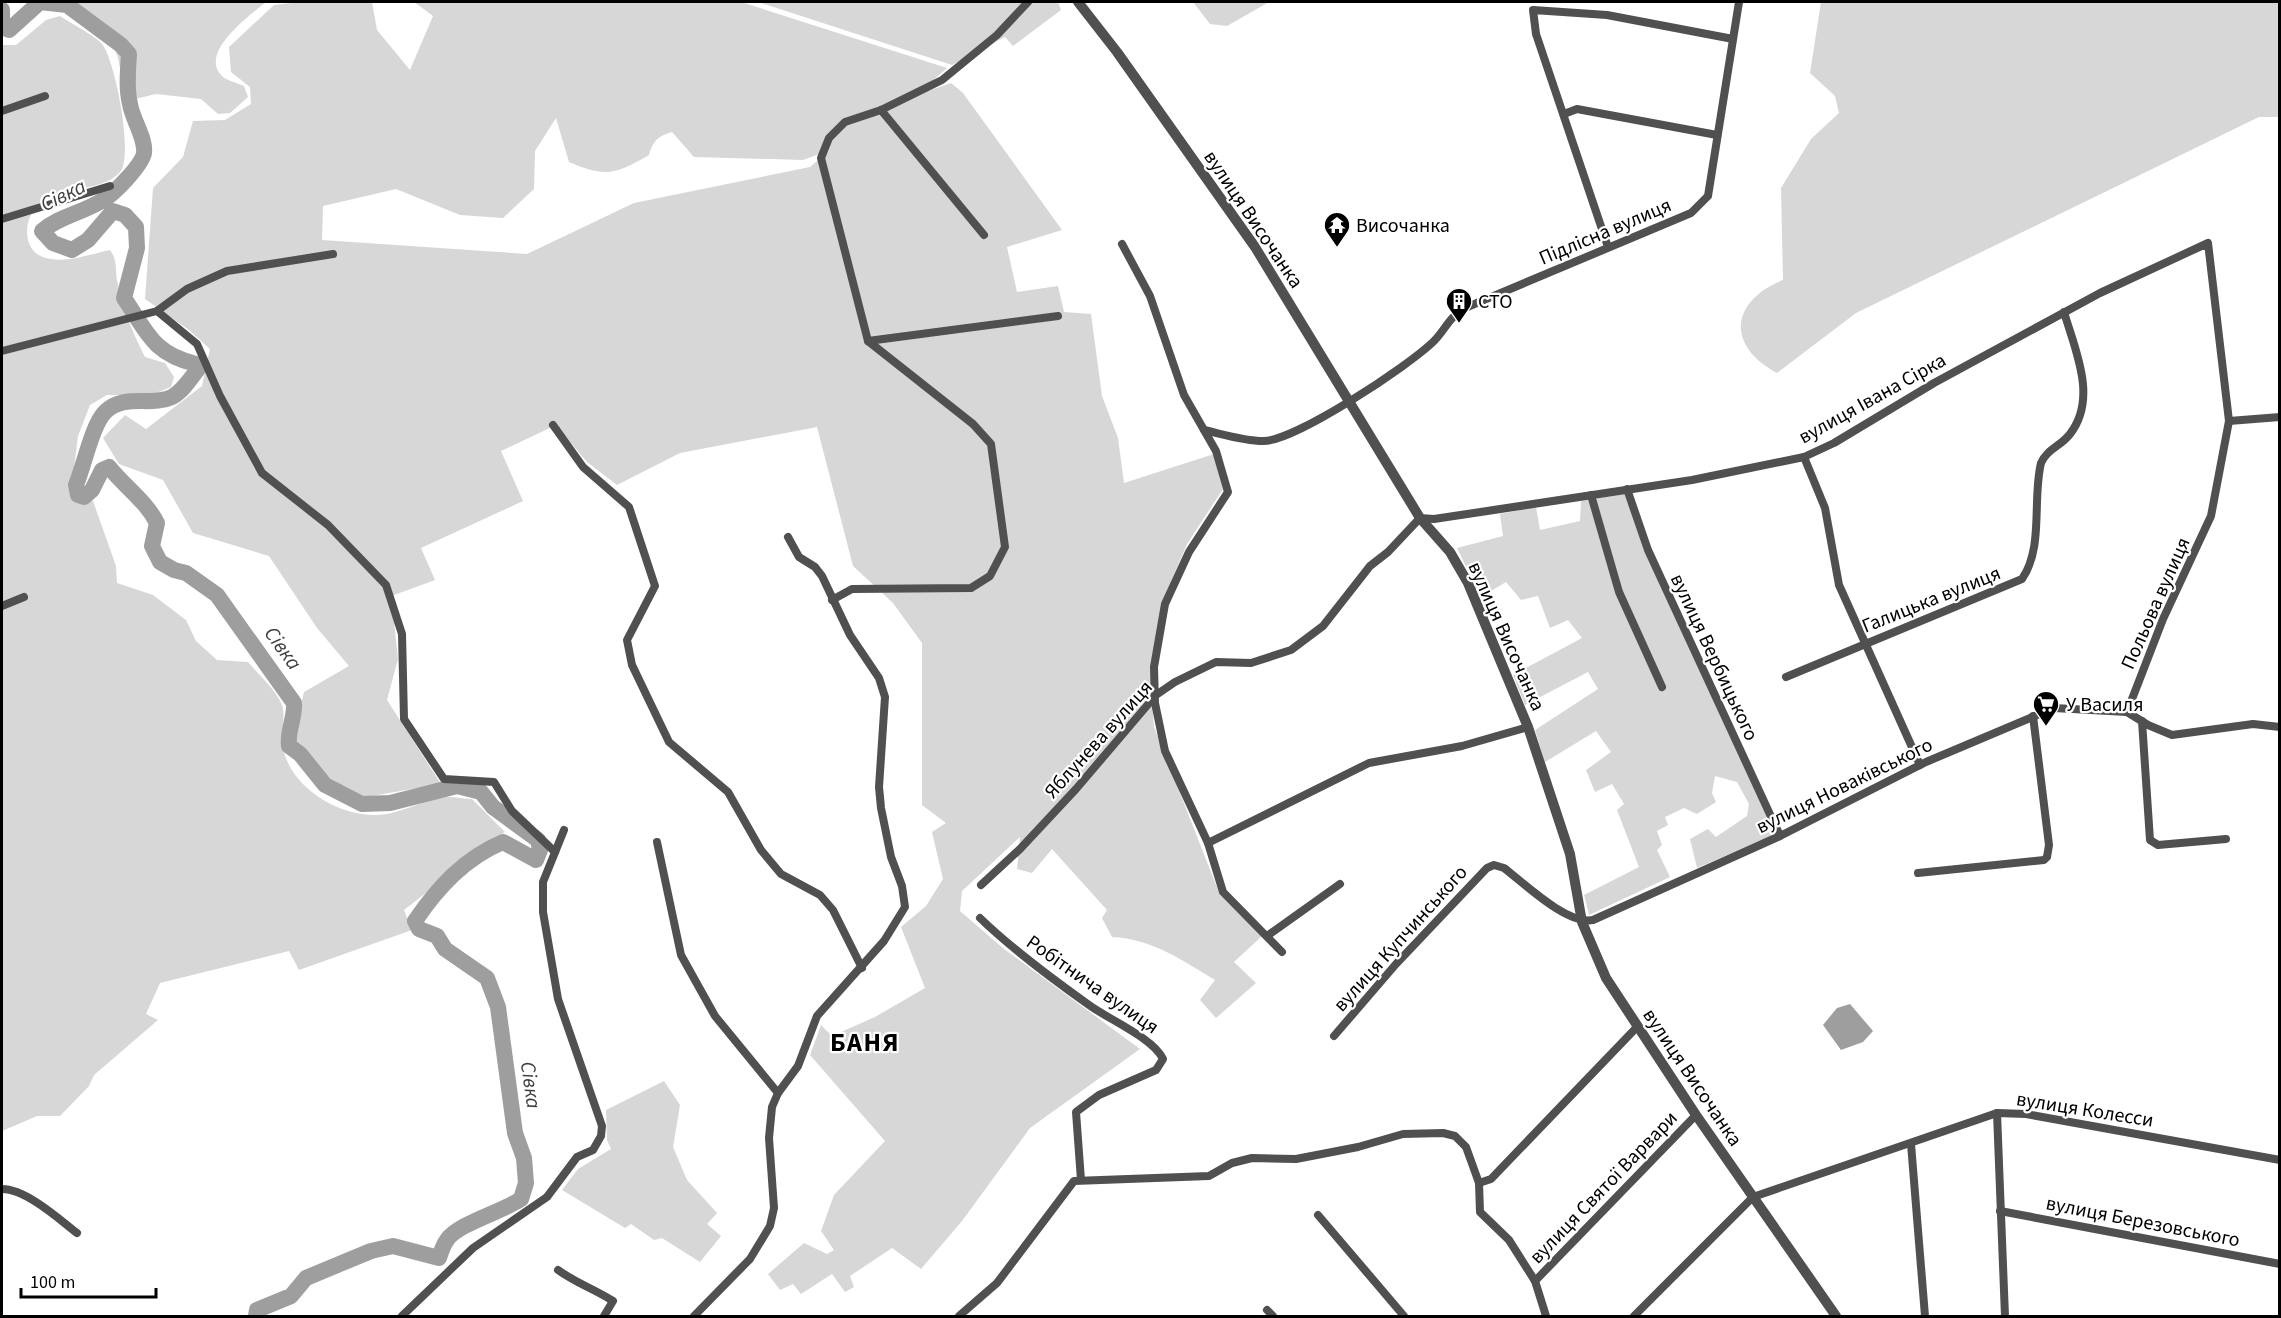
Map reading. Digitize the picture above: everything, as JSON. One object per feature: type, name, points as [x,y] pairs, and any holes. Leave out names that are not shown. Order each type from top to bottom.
[{"type":"street","points":[[832,600],[852,590],[971,588],[990,576],[1005,547],[991,444],[973,424],[868,341],[821,158],[829,138],[845,122],[881,110],[942,80],[998,35],[1028,2]]},
{"type":"street","name":"вулиця Височанка","points":[[1078,2],[1117,52],[1255,247],[1420,518],[1450,552],[1468,583],[1528,727],[1570,854],[1582,922],[1606,978],[1636,1027],[1836,1317]]},
{"type":"street","name":"Підлісна вулиця","points":[[1204,430],[1265,442],[1292,432],[1350,401],[1434,341],[1452,316],[1465,308],[1691,213],[1700,206],[1708,196],[1738,2]]},
{"type":"street","points":[[1608,247],[1536,33],[1533,10],[1607,15],[1733,39]]},
{"type":"street","points":[[2,111],[45,96]]},
{"type":"street","points":[[1564,114],[1577,109],[1717,135]]},
{"type":"street","points":[[881,110],[984,234]]},
{"type":"street","points":[[2,219],[110,186]]},
{"type":"street","name":"вулиця Івана Сірка","points":[[1420,518],[1434,519],[1692,480],[1804,457],[1834,443],[1934,382],[2064,312],[2208,243]]},
{"type":"street","name":"Польова вулиця","points":[[2127,712],[2163,619],[2211,516],[2229,421],[2208,243]]},
{"type":"street","points":[[1122,244],[1150,296],[1184,395],[1216,451],[1228,492],[1189,552],[1165,604],[1154,667],[1155,703],[1165,751],[1208,843],[1223,892],[1282,952]]},
{"type":"street","points":[[2,351],[157,311],[187,289],[227,272],[333,254]]},
{"type":"street","points":[[157,311],[197,344],[220,396],[261,473],[328,525],[386,585],[402,634],[404,719],[444,779],[494,782],[512,811],[555,852]]},
{"type":"street","name":"Галицька вулиця","points":[[1786,677],[2022,579],[2029,568],[2041,463],[2045,454],[2070,434],[2085,394],[2064,312]]},
{"type":"street","points":[[868,341],[1058,316]]},
{"type":"street","points":[[2229,421],[2280,417]]},
{"type":"street","points":[[553,425],[583,467],[629,507],[656,586],[627,640],[632,665],[669,742],[728,792],[761,850],[781,874],[820,895],[833,910],[862,968]]},
{"type":"street","points":[[1804,457],[1825,508],[1839,585],[1920,765]]},
{"type":"street","name":"вулиця Вербицького","points":[[1627,489],[1647,550],[1780,836]]},
{"type":"street","points":[[1591,495],[1619,592],[1662,687]]},
{"type":"street","name":"Яблунева вулиця","points":[[981,885],[1020,849],[1068,798],[1156,695],[1175,682],[1216,662],[1251,663],[1291,650],[1323,626],[1370,566],[1388,552],[1420,518]]},
{"type":"street","points":[[694,1317],[750,1259],[770,1226],[774,1208],[769,1138],[772,1107],[778,1093],[798,1066],[817,1016],[884,941],[905,908],[902,886],[891,857],[879,787],[885,697],[879,678],[850,635],[822,576],[815,567],[800,557],[788,537]]},
{"type":"street","points":[[2,606],[24,597]]},
{"type":"street","name":"вулиця Новаківського","points":[[1582,922],[1593,920],[1780,836],[1920,765],[2033,716],[2054,708],[2127,712]]},
{"type":"street","points":[[2127,712],[2142,722],[2172,735],[2253,724],[2280,727]]},
{"type":"street","points":[[1918,873],[2044,860],[2047,857],[2049,845],[2033,716]]},
{"type":"street","points":[[2142,722],[2150,840],[2158,845],[2226,839]]},
{"type":"street","points":[[1208,843],[1369,763],[1462,746],[1528,727]]},
{"type":"street","points":[[402,1317],[473,1248],[547,1197],[577,1157],[593,1150],[601,1136],[602,1126],[558,999],[550,961],[543,882],[564,830]]},
{"type":"street","points":[[657,842],[681,955],[715,1016],[778,1093]]},
{"type":"street","name":"вулиця Купчинського","points":[[1334,1036],[1487,868],[1494,865],[1504,868],[1569,917],[1582,922]]},
{"type":"street","points":[[1267,936],[1340,884]]},
{"type":"street","name":"Робітнича вулиця","points":[[980,918],[1003,941],[1091,1006],[1161,1053],[1163,1059],[1156,1070],[1098,1095],[1076,1112],[1081,1180]]},
{"type":"street","points":[[1479,1183],[1491,1179],[1636,1027]]},
{"type":"street","points":[[1997,1113],[2005,1317]]},
{"type":"street","name":"вулиця Колесси","points":[[1753,1197],[1997,1113],[2026,1114],[2280,1160]]},
{"type":"street","name":"вулиця Святої Варвари","points":[[1535,1281],[1696,1115]]},
{"type":"street","points":[[959,1317],[997,1283],[1074,1181],[1209,1176],[1232,1163],[1252,1158],[1296,1159],[1358,1147],[1403,1134],[1424,1132],[1443,1132],[1455,1137],[1466,1147],[1479,1183],[1480,1212],[1509,1240],[1535,1281],[1546,1317]]},
{"type":"street","points":[[1911,1144],[1925,1317]]},
{"type":"street","points":[[2,1189],[9,1189],[45,1208],[77,1233]]},
{"type":"street","points":[[1634,1317],[1753,1197]]},
{"type":"street","name":"вулиця Березовського","points":[[2000,1211],[2280,1264]]},
{"type":"street","points":[[1318,1215],[1404,1317]]},
{"type":"street","points":[[558,1270],[576,1284],[589,1285],[613,1301],[604,1317]]},
{"type":"shaded area","points":[[69,2],[266,2],[229,35],[216,57],[216,67],[222,76],[244,86],[248,97],[230,113],[218,114],[201,99],[156,94],[135,99],[125,95],[118,58],[110,38],[64,7]]},
{"type":"shaded area","points":[[300,2],[372,2],[377,30],[410,70],[433,16],[414,2],[741,2],[947,68],[929,84],[887,105],[951,83],[963,93],[1062,230],[1007,247],[1017,292],[1058,286],[1064,312],[1091,314],[1102,396],[1118,438],[1124,483],[1214,454],[1223,489],[1187,544],[1162,602],[1151,690],[1154,727],[1220,895],[1262,936],[1234,962],[1256,983],[1216,1018],[1200,1000],[1215,980],[1153,946],[1112,937],[1102,918],[1107,910],[1052,849],[1032,873],[1017,869],[1020,837],[962,891],[960,911],[1004,949],[1140,1049],[1030,1128],[962,1221],[921,1269],[892,1248],[850,1276],[854,1287],[845,1292],[832,1274],[801,1294],[793,1284],[780,1290],[768,1274],[804,1243],[827,1254],[834,1250],[821,1231],[834,1195],[885,1141],[810,1055],[821,1025],[832,1036],[875,1017],[925,988],[901,927],[926,906],[943,879],[932,832],[946,823],[922,805],[922,643],[893,603],[853,566],[817,427],[680,453],[617,485],[587,462],[556,425],[501,451],[523,501],[421,548],[435,580],[386,598],[394,622],[398,659],[387,700],[441,784],[360,798],[321,774],[293,738],[304,692],[349,666],[317,628],[269,556],[193,533],[163,480],[119,464],[103,438],[125,415],[146,429],[202,386],[210,349],[189,330],[145,299],[153,188],[183,157],[193,121],[225,120],[251,104],[250,87],[231,72],[229,47],[274,5]],"holes":[[[556,118],[569,162],[602,172],[619,170],[649,155],[657,140],[672,132],[694,157],[803,160],[830,150],[810,167],[634,203],[527,254],[322,240],[323,206],[396,189],[460,215],[503,218],[534,189],[535,151]]]},
{"type":"shaded area","points":[[758,2],[1058,2],[1061,10],[1013,46],[1005,37],[952,65]]},
{"type":"shaded area","points":[[1193,2],[1269,2],[1227,26],[1210,24]]},
{"type":"shaded area","points":[[1821,2],[2279,2],[2279,117],[2259,117],[1856,313],[1777,373],[1760,362],[1749,350],[1742,337],[1741,324],[1745,311],[1753,299],[1783,280],[1781,188],[1811,139],[1839,113],[1835,96],[1810,73]]},
{"type":"shaded area","points":[[60,16],[99,41],[107,53],[121,108],[124,129],[124,163],[120,172],[112,179],[91,187],[57,194],[39,203],[29,219],[27,237],[34,252],[51,259],[73,259],[110,250],[115,263],[123,304],[145,357],[165,363],[174,377],[171,387],[151,395],[107,395],[90,405],[78,436],[71,491],[77,502],[93,501],[116,566],[117,583],[153,595],[186,620],[196,641],[217,660],[248,662],[271,688],[282,705],[282,741],[285,756],[292,770],[314,794],[328,803],[359,814],[383,815],[440,798],[472,799],[505,832],[404,910],[412,930],[299,970],[289,951],[160,983],[146,1014],[158,1020],[94,1075],[89,1086],[60,1116],[37,1116],[2,1131],[2,45],[16,45],[46,20]]},
{"type":"shaded area","points":[[1626,494],[1751,775],[1783,831],[1697,868],[1690,839],[1708,829],[1716,837],[1747,816],[1749,804],[1737,782],[1715,776],[1712,793],[1716,802],[1697,814],[1684,808],[1665,817],[1668,825],[1657,831],[1662,845],[1657,850],[1670,877],[1589,915],[1584,895],[1639,867],[1617,810],[1624,804],[1612,784],[1595,792],[1586,770],[1611,752],[1596,731],[1545,762],[1535,730],[1598,689],[1588,672],[1525,705],[1513,675],[1582,638],[1568,620],[1550,628],[1538,596],[1521,600],[1506,582],[1481,597],[1457,548],[1503,536],[1500,514],[1536,507],[1540,530],[1580,521],[1581,501]]},
{"type":"shaded area","points":[[1850,1004],[1873,1031],[1863,1042],[1841,1050],[1823,1025],[1837,1008]]},
{"type":"shaded area","points":[[664,1081],[680,1105],[673,1147],[687,1180],[717,1213],[707,1224],[721,1236],[700,1262],[662,1238],[654,1240],[631,1224],[625,1228],[562,1190],[578,1169],[611,1149],[607,1140],[606,1110]]},
{"type":"waterway","name":"Сівка","points":[[2,27],[9,30],[40,2],[67,5],[121,45],[129,54],[129,98],[131,110],[143,141],[142,158],[127,179],[108,197],[42,231],[53,243],[72,250],[88,240],[113,211],[125,215],[136,227],[137,248],[124,298],[152,340],[160,348],[182,360],[196,364],[198,369],[183,388],[172,397],[164,400],[121,403],[105,412],[92,436],[76,485],[78,495],[84,497],[92,490],[102,470],[109,467],[147,508],[157,523],[152,546],[160,562],[174,570],[186,573],[217,595],[294,703],[289,746],[300,754],[325,785],[362,804],[390,803],[457,786],[481,792],[493,807],[538,840],[540,850],[536,860],[503,842],[476,856],[443,885],[415,921],[419,929],[437,936],[445,949],[487,978],[498,1007],[515,1133],[524,1158],[526,1183],[521,1199],[452,1234],[444,1244],[439,1258],[393,1246],[371,1251],[306,1278],[291,1296],[257,1310],[256,1316]]},
{"type":"waterway","name":"Сівка","points":[[2,10],[2,22]]},
{"type":"place","name":"Височанка","points":[[1337,248]]},
{"type":"place","name":"СТО","points":[[1459,324]]},
{"type":"place","name":"У Василя","points":[[2046,727]]},
{"type":"district","name":"БАНЯ","points":[[865,1042]]}]
